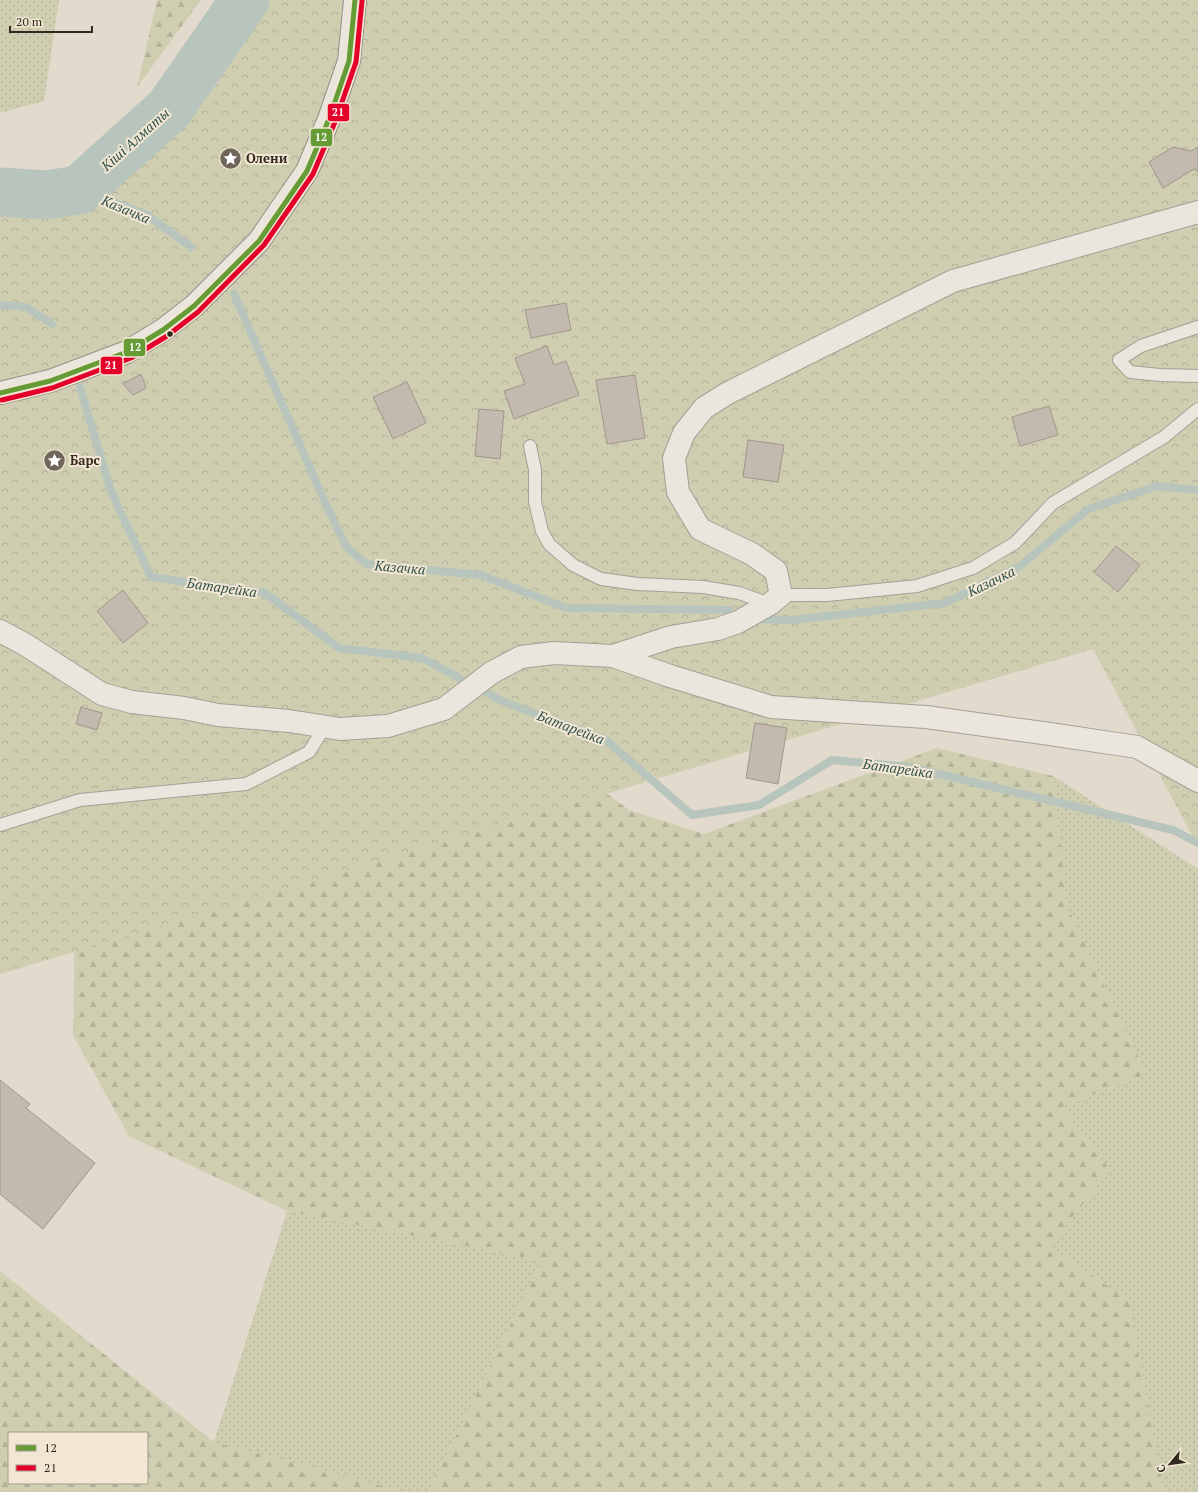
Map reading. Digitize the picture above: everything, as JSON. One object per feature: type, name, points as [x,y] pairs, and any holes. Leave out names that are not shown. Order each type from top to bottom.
[{"type":"street","points":[[0,393],[50,381],[127,352],[163,330],[194,306],[259,241],[307,171],[329,119],[349,61],[355,0]]},
{"type":"street","points":[[613,656],[671,638],[718,629],[738,622],[775,600],[776,571],[752,554],[700,529],[678,492],[674,458],[684,433],[704,408],[728,393],[953,281],[1198,212]]},
{"type":"street","points":[[0,631],[26,645],[102,694],[132,702],[184,708],[218,715],[289,721],[324,728],[340,729],[388,726],[444,709],[491,673],[521,657],[554,653],[613,656],[670,676],[771,707],[926,717],[1137,747],[1198,781]]},
{"type":"lane","points":[[1198,327],[1142,346],[1120,360],[1130,372],[1160,375],[1198,376]]},
{"type":"lane","points":[[530,446],[535,470],[535,502],[542,531],[549,544],[573,565],[601,579],[638,584],[703,587],[775,600],[917,586],[973,568],[1015,543],[1053,502],[1164,437],[1198,409]]},
{"type":"lane","points":[[0,825],[80,800],[246,784],[309,752],[324,728]]},
{"type":"green space","points":[[0,0],[59,0],[44,101],[0,113]]},
{"type":"green space","points":[[157,0],[201,0],[137,87]]},
{"type":"green space","points":[[245,0],[1198,0],[1198,847],[1093,649],[0,974],[0,192],[46,195],[79,190],[169,109]]},
{"type":"green space","points":[[529,736],[629,810],[704,834],[937,748],[1053,776],[1067,906],[1146,1074],[1062,1107],[1110,1170],[1050,1246],[1128,1300],[1164,1492],[428,1492],[542,1261],[287,1211],[129,1136],[73,1035],[75,923]]},
{"type":"green space","points":[[1053,776],[1198,869],[1198,1492],[1164,1492],[1128,1300],[1050,1246],[1110,1170],[1062,1107],[1146,1074],[1067,906]]},
{"type":"green space","points":[[287,1211],[542,1261],[428,1492],[405,1492],[214,1442]]},
{"type":"green space","points":[[0,1271],[214,1442],[405,1492],[0,1492]]},
{"type":"building","points":[[1173,147],[1191,151],[1198,147],[1198,172],[1194,169],[1163,188],[1149,162]]},
{"type":"building","points":[[566,303],[571,330],[531,338],[525,310]]},
{"type":"building","points":[[547,346],[554,365],[566,361],[579,395],[514,419],[504,391],[525,384],[515,358]]},
{"type":"building","points":[[141,374],[146,388],[133,395],[123,384]]},
{"type":"building","points":[[635,375],[645,438],[607,444],[596,380]]},
{"type":"building","points":[[407,382],[426,423],[393,439],[373,397]]},
{"type":"building","points":[[1049,406],[1058,435],[1020,446],[1012,417]]},
{"type":"building","points":[[479,409],[504,411],[500,459],[475,456]]},
{"type":"building","points":[[748,440],[784,445],[778,482],[743,477]]},
{"type":"building","points":[[1116,546],[1140,565],[1118,592],[1094,572]]},
{"type":"building","points":[[123,590],[148,623],[123,643],[97,611]]},
{"type":"building","points":[[81,707],[102,713],[97,730],[76,724]]},
{"type":"building","points":[[755,723],[787,728],[778,784],[746,778]]},
{"type":"building","points":[[0,1080],[30,1104],[26,1108],[95,1163],[43,1229],[0,1194]]},
{"type":"waterway","name":"Кіші Алматы","points":[[0,192],[46,195],[79,190],[169,109],[245,0]]},
{"type":"waterway","name":"Казачка","points":[[79,190],[146,214],[191,247]]},
{"type":"waterway","name":"Казачка","points":[[234,294],[328,509],[347,548],[367,564],[481,575],[566,608],[729,610]]},
{"type":"waterway","name":"Батарейка","points":[[0,305],[26,307],[52,324]]},
{"type":"waterway","name":"Батарейка","points":[[80,387],[111,491],[151,577],[265,593],[339,648],[422,658],[504,702],[606,740],[692,815],[759,805],[832,760],[910,767],[1173,830],[1198,843]]},
{"type":"waterway","name":"Казачка","points":[[762,619],[792,620],[945,603],[1020,566],[1088,509],[1157,486],[1198,490]]},
{"type":"transit line","name":"12","points":[[0,393],[50,381],[127,352],[163,330],[194,306],[259,241],[307,171],[329,119],[349,61],[355,0]]},
{"type":"transit line","name":"21","points":[[2,400],[52,388],[131,358],[167,336],[198,312],[264,245],[313,174],[335,122],[356,62],[362,1]]},
{"type":"place","name":"Олени","points":[[230,158]]},
{"type":"place","name":"Барс","points":[[55,460]]}]
